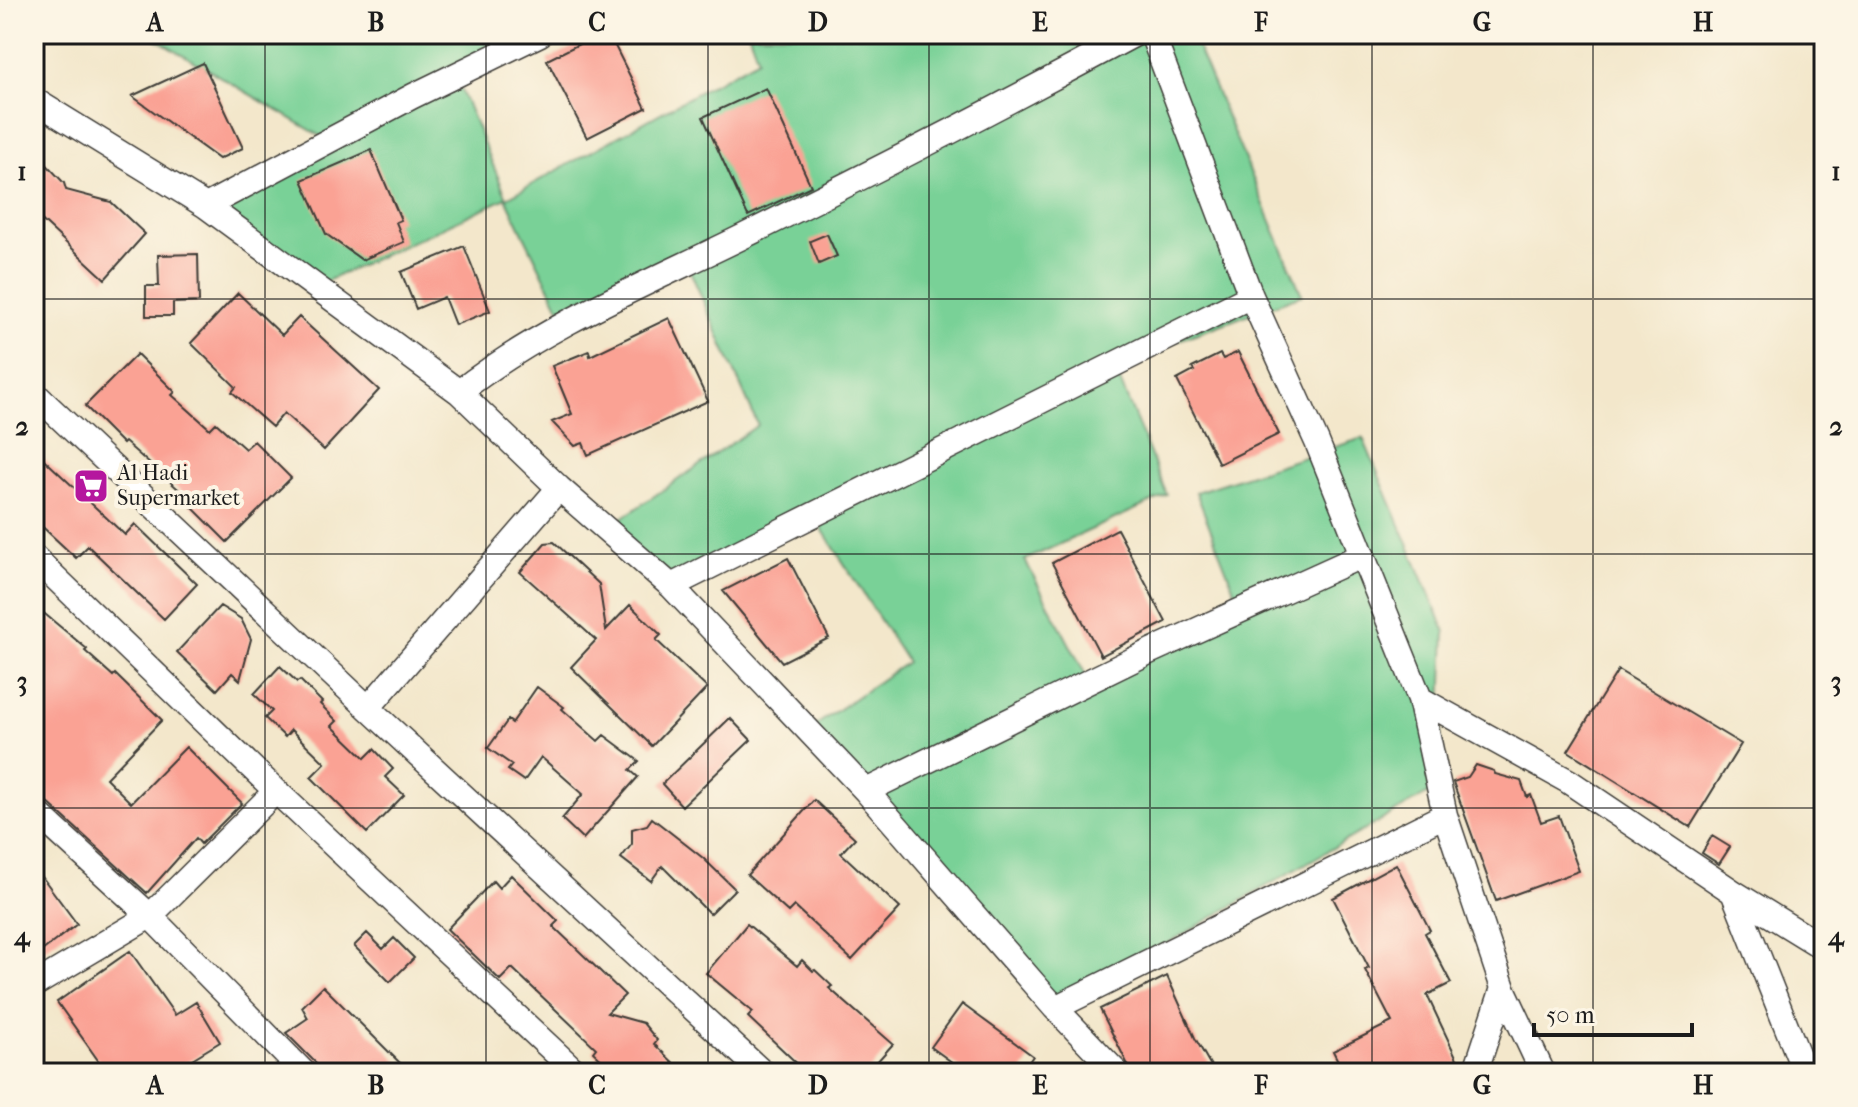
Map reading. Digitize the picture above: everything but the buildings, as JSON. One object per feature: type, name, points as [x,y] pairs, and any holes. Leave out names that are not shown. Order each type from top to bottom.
[{"type":"street","points":[[206,206],[413,96],[540,34]]},
{"type":"street","points":[[459,392],[499,361],[617,298],[921,149],[1135,34]]},
{"type":"street","points":[[1152,34],[1251,296],[1317,442],[1420,699],[1445,815],[1503,988],[1543,1073]]},
{"type":"street","points":[[34,100],[206,206],[459,392],[559,488],[671,586],[866,791],[1055,1008],[1117,1073]]},
{"type":"street","points":[[671,586],[1251,296]]},
{"type":"street","points":[[34,393],[368,708],[763,1073]]},
{"type":"street","points":[[368,708],[559,488]]},
{"type":"street","points":[[866,791],[1151,651],[1361,556]]},
{"type":"street","points":[[34,557],[276,791],[577,1073]]},
{"type":"street","points":[[1420,699],[1568,781],[1733,892],[1824,948]]},
{"type":"street","points":[[34,985],[150,916],[276,791]]},
{"type":"street","points":[[34,810],[150,916],[304,1073]]},
{"type":"street","points":[[1055,1008],[1445,815]]},
{"type":"street","points":[[1733,892],[1805,1073]]},
{"type":"street","points":[[1475,1073],[1503,988]]},
{"type":"green space","points":[[148,34],[540,34],[455,76],[507,198],[758,59],[749,34],[1192,34],[1302,295],[1113,364],[1167,495],[1025,560],[1089,681],[1242,610],[1196,492],[1363,438],[1445,631],[1439,787],[1055,1008],[809,730],[907,662],[813,515],[671,586],[606,529],[758,425],[687,264],[567,324],[506,198],[316,286],[206,206],[327,140]]},
{"type":"place","name":"Al Hadi Supermarket","points":[[91,486]]}]
